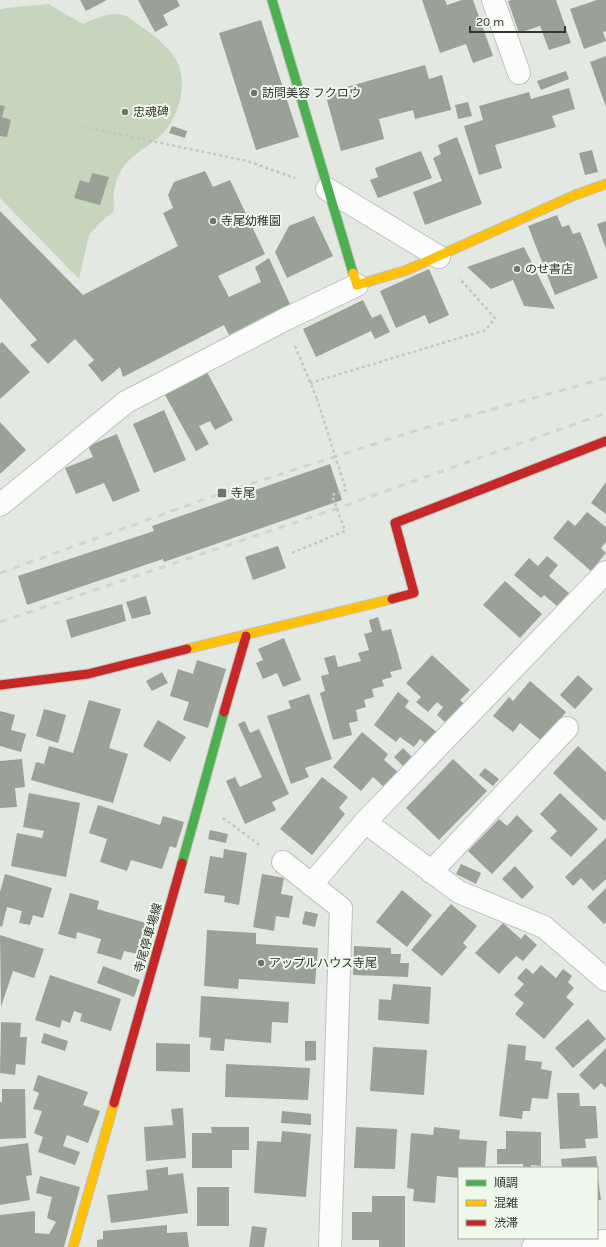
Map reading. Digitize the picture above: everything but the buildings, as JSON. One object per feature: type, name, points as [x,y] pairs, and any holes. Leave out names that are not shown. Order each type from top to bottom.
[{"type":"street","points":[[272,0],[327,189],[357,285]]},
{"type":"street","points":[[493,0],[519,73]]},
{"type":"street","points":[[0,505],[126,402],[284,320],[357,285],[407,270],[575,195],[606,184]]},
{"type":"street","points":[[327,189],[439,256]]},
{"type":"street","points":[[0,685],[88,674],[246,636],[414,593],[395,523],[606,441]]},
{"type":"street","points":[[311,885],[365,822],[606,572]]},
{"type":"street","name":"寺尾停車場線","points":[[73,1247],[246,636]]},
{"type":"street","points":[[431,872],[567,728]]},
{"type":"street","points":[[365,822],[459,892],[544,927],[606,980]]},
{"type":"street","points":[[283,862],[341,908],[330,1247]]},
{"type":"street","points":[[533,1247],[606,1241]]},
{"type":"path","points":[[84,127],[247,161],[327,189]]},
{"type":"path","points":[[310,383],[486,330],[496,318],[439,256]]},
{"type":"path","points":[[284,320],[317,399],[346,490],[332,495],[345,532],[292,553]]},
{"type":"path","points":[[200,801],[283,862]]},
{"type":"green space","points":[[48,4],[83,24],[108,15],[119,14],[126,16],[154,36],[167,48],[175,58],[182,77],[182,88],[177,110],[167,129],[123,167],[116,182],[114,192],[114,211],[89,235],[79,279],[0,198],[0,10],[6,8]]},
{"type":"railway","points":[[0,573],[222,493],[421,429],[606,378]]},
{"type":"railway","points":[[0,622],[341,507],[606,413]]},
{"type":"traffic: fast","points":[[272,0],[353,273]]},
{"type":"traffic: fast","points":[[182,863],[224,712]]},
{"type":"traffic: slow","points":[[353,273],[357,285],[407,270],[575,195],[606,184]]},
{"type":"traffic: slow","points":[[187,649],[392,599]]},
{"type":"traffic: slow","points":[[73,1247],[114,1103]]},
{"type":"traffic: jam","points":[[392,599],[414,593],[395,523],[606,441]]},
{"type":"traffic: jam","points":[[224,712],[246,636]]},
{"type":"traffic: jam","points":[[0,685],[88,674],[187,649]]},
{"type":"traffic: jam","points":[[114,1103],[182,863]]},
{"type":"place","name":"訪問美容 フクロウ","points":[[254,93]]},
{"type":"place","name":"忠魂碑","points":[[125,112]]},
{"type":"place","name":"寺尾幼稚園","points":[[213,221]]},
{"type":"place","name":"のせ書店","points":[[517,269]]},
{"type":"place","name":"寺尾","points":[[222,493]]},
{"type":"place","name":"アップルハウス寺尾","points":[[261,963]]}]
